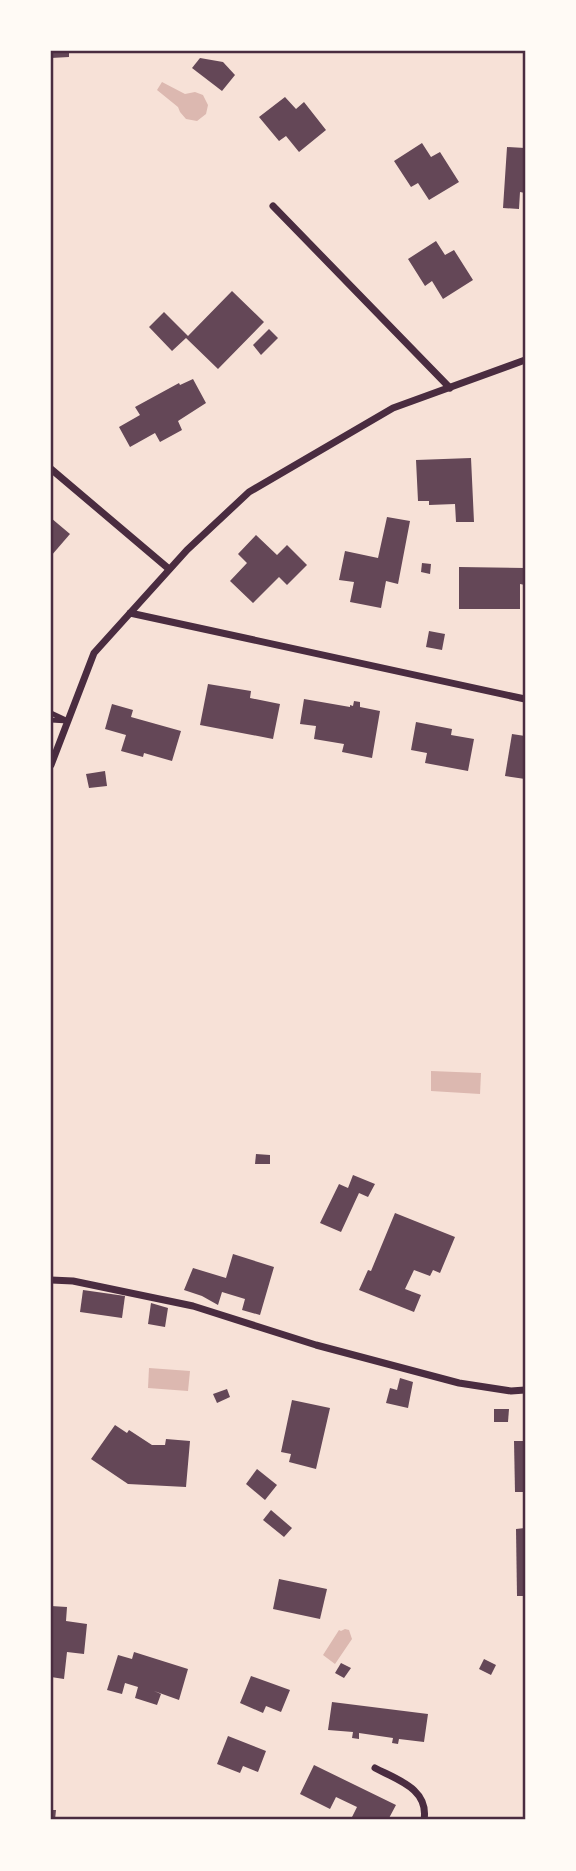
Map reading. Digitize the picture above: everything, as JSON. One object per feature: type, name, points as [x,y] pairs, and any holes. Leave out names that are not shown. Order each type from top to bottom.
[{"type":"street","points":[[273,206],[450,388]]},
{"type":"street","points":[[51,765],[94,653],[187,550],[248,492],[393,408],[525,360]]},
{"type":"street","points":[[51,469],[169,569]]},
{"type":"street","points":[[130,613],[525,699]]},
{"type":"street","points":[[51,1280],[73,1281],[193,1306],[317,1345],[459,1383],[511,1391],[525,1390]]},
{"type":"street","points":[[376,1768],[418,1792],[426,1810],[424,1820]]},
{"type":"lane","points":[[51,713],[68,721]]},
{"type":"lane","points":[[51,720],[68,721]]},
{"type":"shaded area","points":[[162,82],[185,94],[195,92],[203,95],[208,105],[206,114],[197,121],[186,119],[178,107],[157,90]]},
{"type":"shaded area","points":[[431,1071],[481,1073],[480,1094],[431,1091]]},
{"type":"shaded area","points":[[149,1368],[190,1371],[188,1391],[148,1388]]},
{"type":"shaded area","points":[[339,1630],[349,1630],[352,1639],[335,1664],[323,1655]]},
{"type":"building","points":[[51,51],[69,51],[69,57],[51,58]]},
{"type":"building","points":[[200,58],[223,62],[235,75],[222,91],[192,68]]},
{"type":"building","points":[[285,97],[296,109],[304,102],[326,130],[299,152],[286,136],[279,141],[259,117]]},
{"type":"building","points":[[422,143],[431,157],[440,152],[459,182],[429,200],[418,183],[411,187],[394,161]]},
{"type":"building","points":[[507,147],[525,148],[525,193],[520,192],[519,209],[503,208]]},
{"type":"building","points":[[436,241],[445,255],[454,250],[473,280],[443,299],[432,281],[425,286],[408,259]]},
{"type":"building","points":[[232,291],[264,322],[218,369],[186,338],[172,351],[149,327],[164,312],[188,336]]},
{"type":"building","points":[[269,329],[278,338],[261,355],[253,345]]},
{"type":"building","points":[[193,379],[206,403],[178,421],[182,430],[160,442],[155,433],[130,447],[119,427],[140,415],[135,407],[179,383],[180,385]]},
{"type":"building","points":[[471,458],[474,522],[456,522],[455,504],[429,505],[429,501],[418,501],[416,460]]},
{"type":"building","points":[[387,517],[410,521],[398,584],[386,581],[381,608],[350,602],[354,582],[339,580],[345,551],[378,558]]},
{"type":"building","points":[[51,518],[70,534],[51,556]]},
{"type":"building","points":[[256,535],[277,555],[287,545],[307,565],[287,585],[279,577],[253,603],[230,581],[247,563],[238,554]]},
{"type":"building","points":[[422,563],[431,564],[430,574],[421,572]]},
{"type":"building","points":[[459,567],[525,568],[525,585],[520,584],[520,609],[459,609]]},
{"type":"building","points":[[429,631],[445,634],[442,650],[426,647]]},
{"type":"building","points":[[208,684],[251,691],[250,698],[280,704],[273,739],[200,725]]},
{"type":"building","points":[[304,699],[350,707],[354,701],[360,702],[360,707],[380,711],[372,758],[342,752],[344,744],[314,739],[316,726],[300,724]]},
{"type":"building","points":[[112,704],[133,710],[131,717],[181,731],[172,761],[144,753],[143,757],[121,751],[126,735],[105,729]]},
{"type":"building","points":[[416,722],[452,729],[451,735],[474,739],[468,771],[425,763],[427,753],[411,750]]},
{"type":"building","points":[[512,734],[525,736],[525,779],[505,776]]},
{"type":"building","points":[[105,771],[107,786],[89,788],[86,774]]},
{"type":"building","points":[[256,1154],[270,1155],[270,1164],[255,1164]]},
{"type":"building","points":[[353,1175],[375,1184],[368,1197],[359,1193],[341,1232],[320,1223],[339,1184],[348,1188]]},
{"type":"building","points":[[395,1213],[455,1237],[440,1273],[433,1270],[430,1276],[414,1270],[405,1289],[421,1295],[414,1312],[359,1290],[368,1270],[371,1271]]},
{"type":"building","points":[[233,1254],[274,1267],[260,1315],[242,1310],[245,1299],[222,1292],[218,1305],[184,1290],[193,1268],[226,1278]]},
{"type":"building","points":[[83,1290],[125,1296],[122,1318],[80,1312]]},
{"type":"building","points":[[151,1303],[168,1308],[165,1327],[148,1324]]},
{"type":"building","points":[[400,1378],[413,1382],[408,1408],[386,1403],[390,1388],[397,1390]]},
{"type":"building","points":[[227,1389],[230,1397],[217,1403],[213,1394]]},
{"type":"building","points":[[292,1400],[330,1408],[316,1469],[289,1462],[291,1454],[281,1452]]},
{"type":"building","points":[[494,1409],[509,1409],[508,1422],[494,1422]]},
{"type":"building","points":[[115,1425],[127,1433],[129,1430],[152,1445],[165,1445],[166,1439],[190,1441],[186,1487],[128,1484],[91,1459]]},
{"type":"building","points":[[514,1441],[525,1441],[525,1492],[515,1492]]},
{"type":"building","points":[[257,1469],[277,1485],[265,1500],[246,1484]]},
{"type":"building","points":[[271,1510],[292,1528],[284,1537],[263,1520]]},
{"type":"building","points":[[525,1528],[525,1596],[517,1596],[516,1529]]},
{"type":"building","points":[[279,1579],[327,1589],[320,1619],[273,1609]]},
{"type":"building","points":[[51,1606],[67,1607],[66,1621],[87,1624],[84,1654],[67,1652],[64,1679],[51,1677]]},
{"type":"building","points":[[134,1652],[188,1669],[179,1700],[154,1691],[161,1694],[157,1705],[135,1698],[138,1687],[125,1683],[122,1694],[107,1690],[118,1655],[132,1659]]},
{"type":"building","points":[[484,1659],[496,1665],[491,1675],[479,1669]]},
{"type":"building","points":[[341,1663],[351,1668],[344,1678],[335,1673]]},
{"type":"building","points":[[251,1676],[290,1690],[281,1712],[266,1706],[263,1713],[240,1703]]},
{"type":"building","points":[[332,1702],[428,1714],[424,1742],[399,1739],[398,1744],[392,1743],[393,1738],[359,1733],[359,1739],[352,1738],[353,1732],[328,1730]]},
{"type":"building","points":[[228,1736],[266,1751],[258,1772],[243,1766],[240,1773],[217,1764]]},
{"type":"building","points":[[314,1765],[396,1805],[388,1820],[353,1820],[351,1819],[357,1807],[336,1797],[330,1809],[300,1794]]},
{"type":"building","points":[[51,1810],[56,1810],[55,1820],[51,1820]]}]
